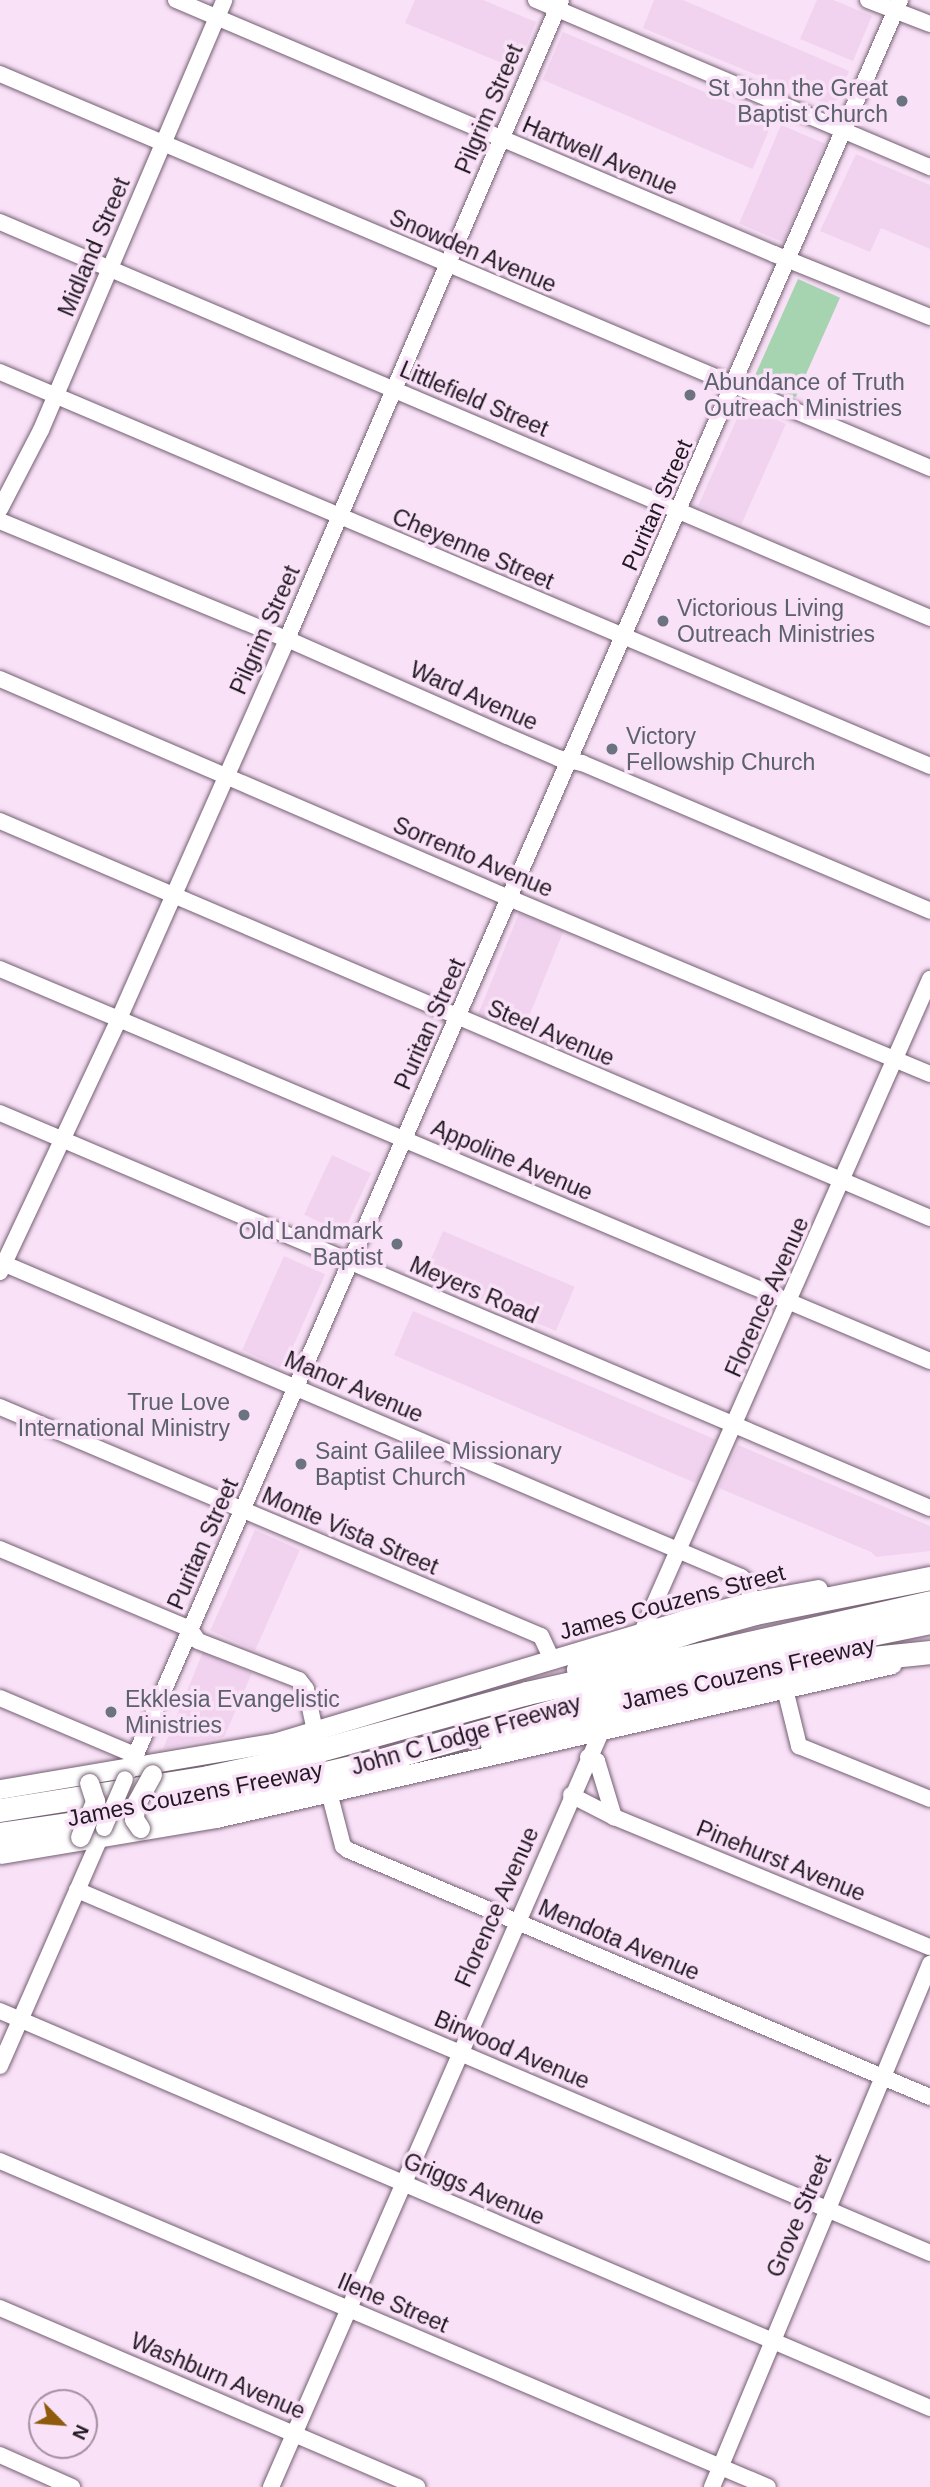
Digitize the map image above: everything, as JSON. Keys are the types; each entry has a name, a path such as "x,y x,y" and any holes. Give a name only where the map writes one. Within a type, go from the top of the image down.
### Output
{"highway":[{"path":"527,1693 594,1662 691,1631 755,1614 930,1578"},
{"name":"John C Lodge Freeway","path":"0,1810 208,1777 269,1764 527,1693 930,1602"},
{"name":"John C Lodge Freeway","path":"0,1834 171,1809 382,1760 588,1701 762,1657 930,1622"},
{"path":"382,1760 414,1761 834,1662 930,1653"}],"main road":[{"name":"James Couzens Street","path":"552,1660 752,1601 930,1571"},
{"name":"James Couzens Freeway","path":"0,1854 87,1837 143,1830 329,1792 601,1732 930,1653"},
{"name":"James Couzens Freeway","path":"0,1789 81,1780 130,1767 272,1743 552,1660"},
{"path":"143,1830 134,1819 135,1805 152,1774 161,1767 194,1757"},
{"path":"81,1780 95,1801 87,1837"}],"street":[{"name":"Hartwell Avenue","path":"176,0 501,139 930,317"},
{"name":"Midland Street","path":"0,509 41,430 224,0"},
{"path":"536,0 559,4 930,167"},
{"path":"868,0 898,6 930,24"},
{"name":"Pilgrim Street","path":"1,1266 64,1141 287,639 559,4"},
{"name":"Puritan Street","path":"0,2066 77,1890 87,1837 130,1767 846,131 898,6"},
{"name":"Snowden Avenue","path":"0,74 930,468"},
{"name":"Littlefield Street","path":"0,222 930,618"},
{"name":"Cheyenne Street","path":"0,372 930,766"},
{"name":"Ward Avenue","path":"0,521 287,639 558,758 570,760 930,911"},
{"name":"Sorrento Avenue","path":"0,679 509,898 930,1074"},
{"name":"Steel Avenue","path":"0,821 930,1219"},
{"name":"Appoline Avenue","path":"0,970 930,1361"},
{"name":"Florence Avenue","path":"642,1632 930,979"},
{"name":"Meyers Road","path":"0,1114 930,1508"},
{"name":"Manor Avenue","path":"1,1266 297,1388 741,1577 746,1581 752,1601"},
{"name":"Monte Vista Street","path":"0,1407 541,1636 552,1660"},
{"path":"0,1549 190,1629 198,1640 303,1683 315,1731"},
{"path":"785,1689 799,1746 930,1799"},
{"path":"0,1698 130,1767"},
{"name":"Florence Avenue","path":"271,2487 458,2052 601,1732"},
{"path":"588,1757 597,1761 614,1817"},
{"name":"Mendota Avenue","path":"329,1792 345,1849 930,2097"},
{"name":"Pinehurst Avenue","path":"571,1795 614,1817 930,1947"},
{"name":"Birwood Avenue","path":"77,1890 930,2253"},
{"name":"Grove Street","path":"712,2487 930,1964"},
{"name":"Griggs Avenue","path":"0,2011 930,2408"},
{"name":"Ilene Street","path":"0,2161 768,2487"},
{"name":"Washburn Avenue","path":"0,2308 418,2487"},
{"path":"0,2455 72,2487"}],"shaded area":[{"path":"415,0 483,0 536,22 517,69 405,23"},
{"path":"654,0 683,0 849,71 834,107 643,28"},
{"path":"817,0 833,0 872,16 853,61 800,39"},
{"path":"563,32 773,121 753,169 543,80"},
{"path":"781,125 825,144 783,242 739,223"},
{"path":"856,154 930,185 930,249 881,228 870,252 820,231"},
{"path":"743,405 786,424 741,525 698,505"},
{"path":"519,913 564,931 522,1033 478,1015"},
{"path":"332,1155 371,1173 343,1233 304,1215"},
{"path":"443,1231 575,1287 556,1331 424,1275"},
{"path":"284,1256 325,1274 283,1368 242,1350"},
{"path":"413,1311 715,1439 696,1483 394,1355"},
{"path":"738,1445 930,1526 930,1551 876,1557 871,1552 719,1488"},
{"path":"255,1530 300,1550 255,1650 210,1630"},
{"path":"203,1652 252,1673 224,1737 163,1749"}],"green space":[{"path":"798,279 840,298 796,397 754,379"}],"place":[{"name":"St John the Great Baptist Church","path":"902,101"},
{"name":"Abundance of Truth Outreach Ministries","path":"690,395"},
{"name":"Victorious Living Outreach Ministries","path":"663,621"},
{"name":"Victory Fellowship Church","path":"612,749"},
{"name":"Old Landmark Baptist","path":"397,1244"},
{"name":"True Love International Ministry","path":"244,1415"},
{"name":"Saint Galilee Missionary Baptist Church","path":"301,1464"},
{"name":"Ekklesia Evangelistic Ministries","path":"111,1712"}]}
